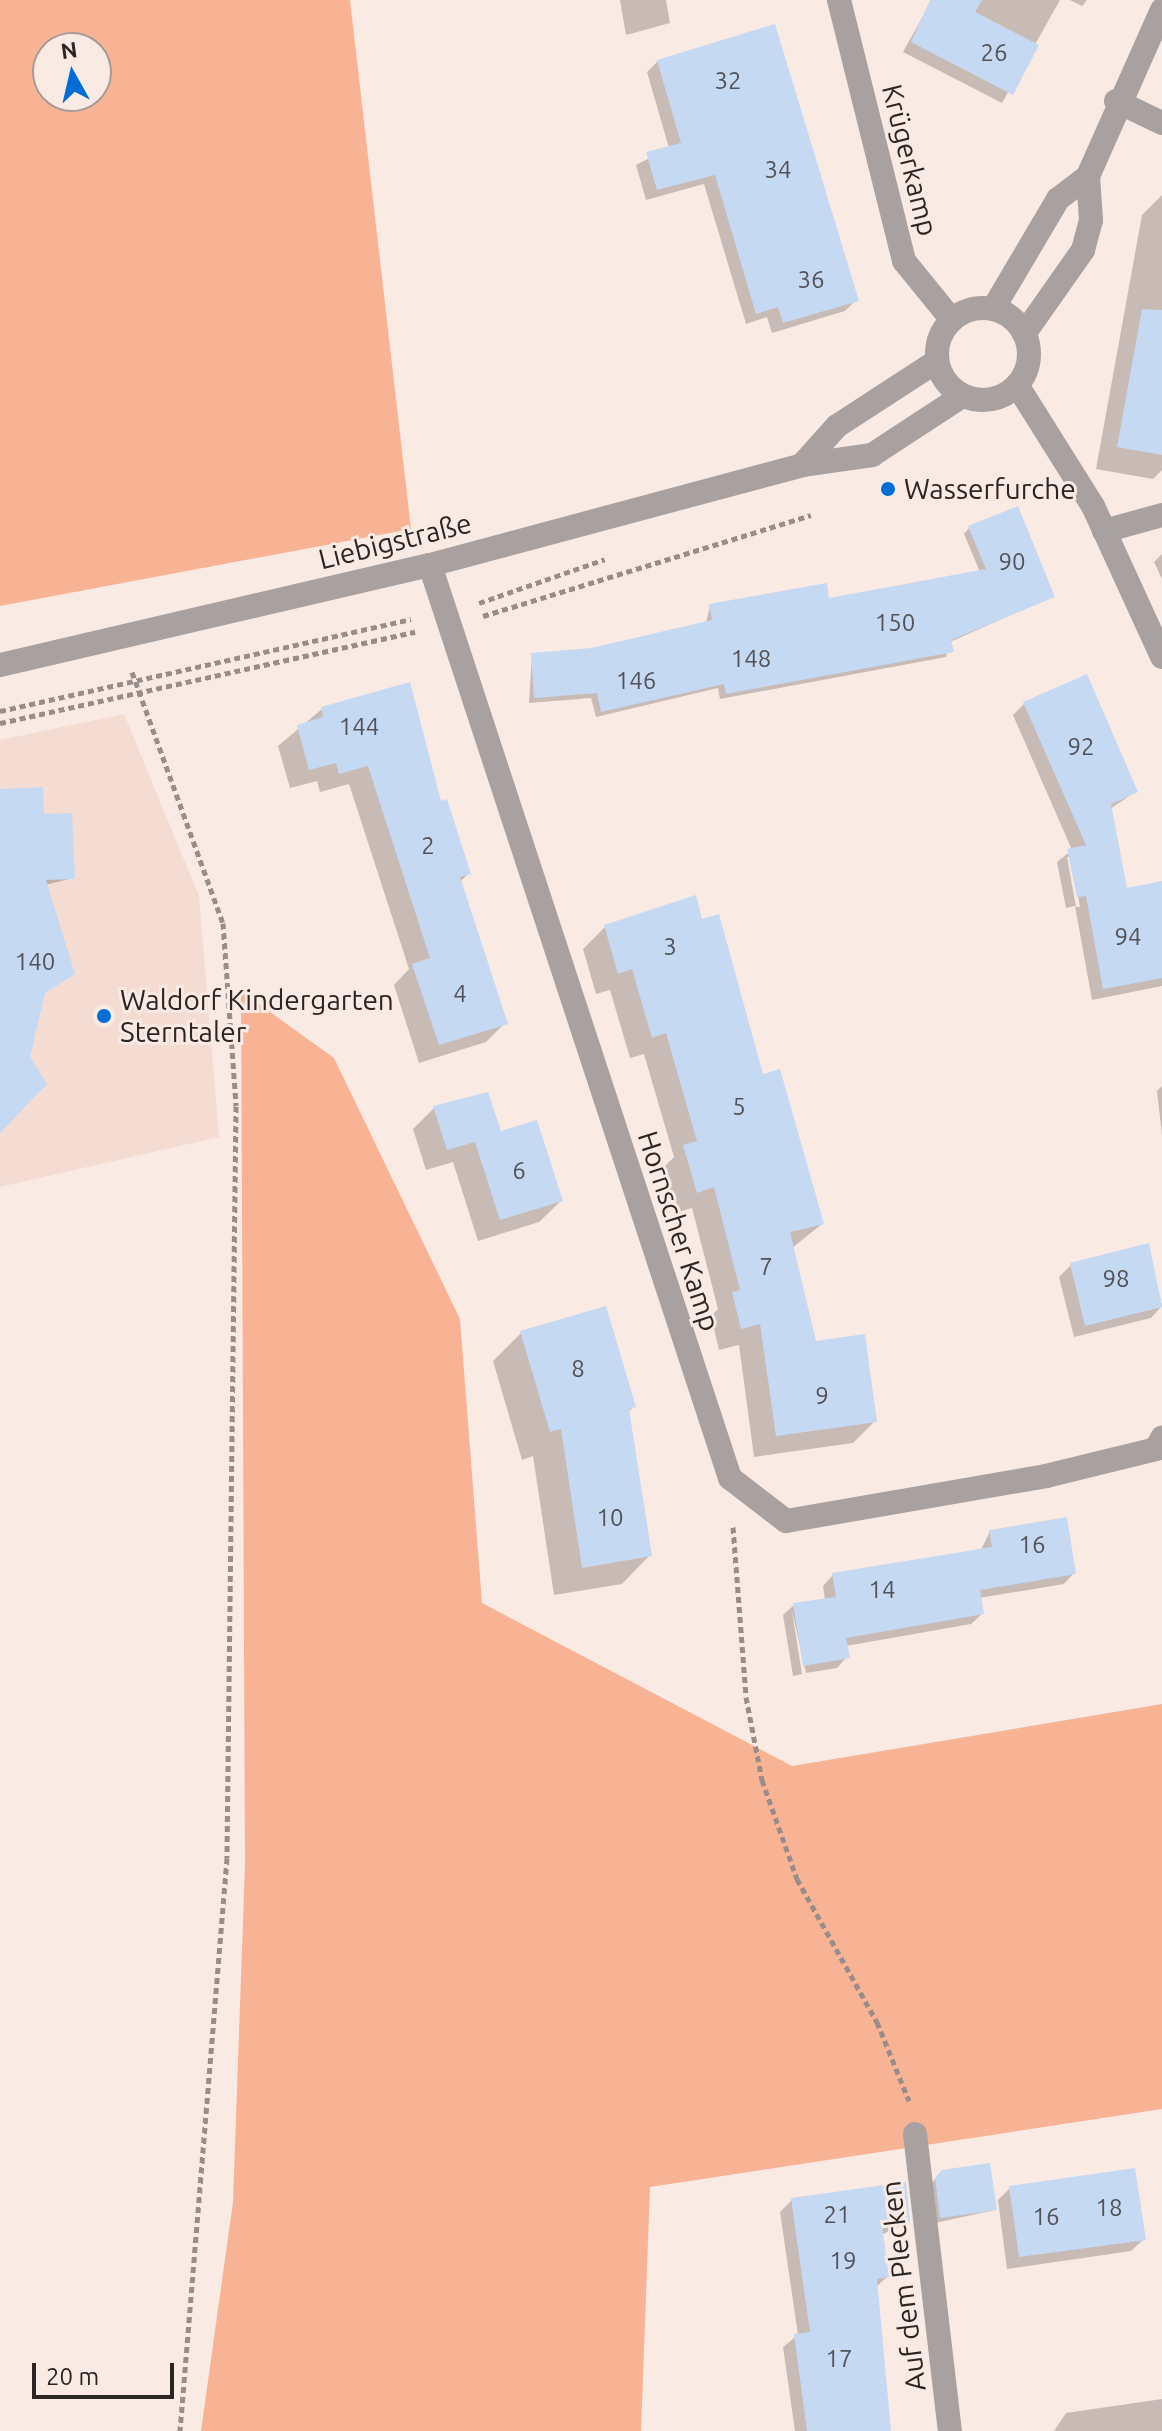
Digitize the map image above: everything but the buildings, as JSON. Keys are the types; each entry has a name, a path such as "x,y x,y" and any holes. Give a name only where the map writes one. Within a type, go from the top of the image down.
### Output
{"street":[{"name":"Krügerkamp","path":"839,0 904,261 952,320"},
{"path":"1024,334 1083,250 1091,220 1088,176 1116,101 1162,10"},
{"path":"1116,101 1162,123"},
{"path":"802,465 837,426 937,361 952,320 993,309 1058,199 1088,176"},
{"path":"937,361 962,396 991,400 1017,385 1029,361 1024,334 993,309"},
{"path":"1017,385 1104,531 1162,657"},
{"name":"Liebigstraße","path":"0,665 430,565 802,465 872,455 962,396"},
{"path":"1104,531 1162,515"},
{"name":"Hornscher Kamp","path":"430,565 445,625 730,1478"},
{"path":"730,1478 786,1521 1046,1476 1156,1449 1162,1438"},
{"name":"Auf dem Plecken","path":"915,2134 950,2431"}],"path":[{"path":"0,723 541,602 811,515"},
{"path":"123,636 136,692 223,923 236,1106 227,1858 180,2431"},
{"path":"730,1478 746,1697 762,1780 797,1879 903,2074 915,2134"}],"shaded area":[{"path":"0,0 350,0 411,529 0,606"},
{"name":"Waldorf Kindergarten Sterntaler","path":"124,714 199,896 219,1137 0,1187 0,740"},
{"path":"241,991 334,1058 460,1319 482,1603 792,1766 1162,1704 1162,2109 650,2187 641,2431 201,2431 233,2202 245,1864"}],"place":[{"name":"Wasserfurche","path":"888,489"},
{"name":"Waldorf Kindergarten Sterntaler","path":"104,1016"}]}
